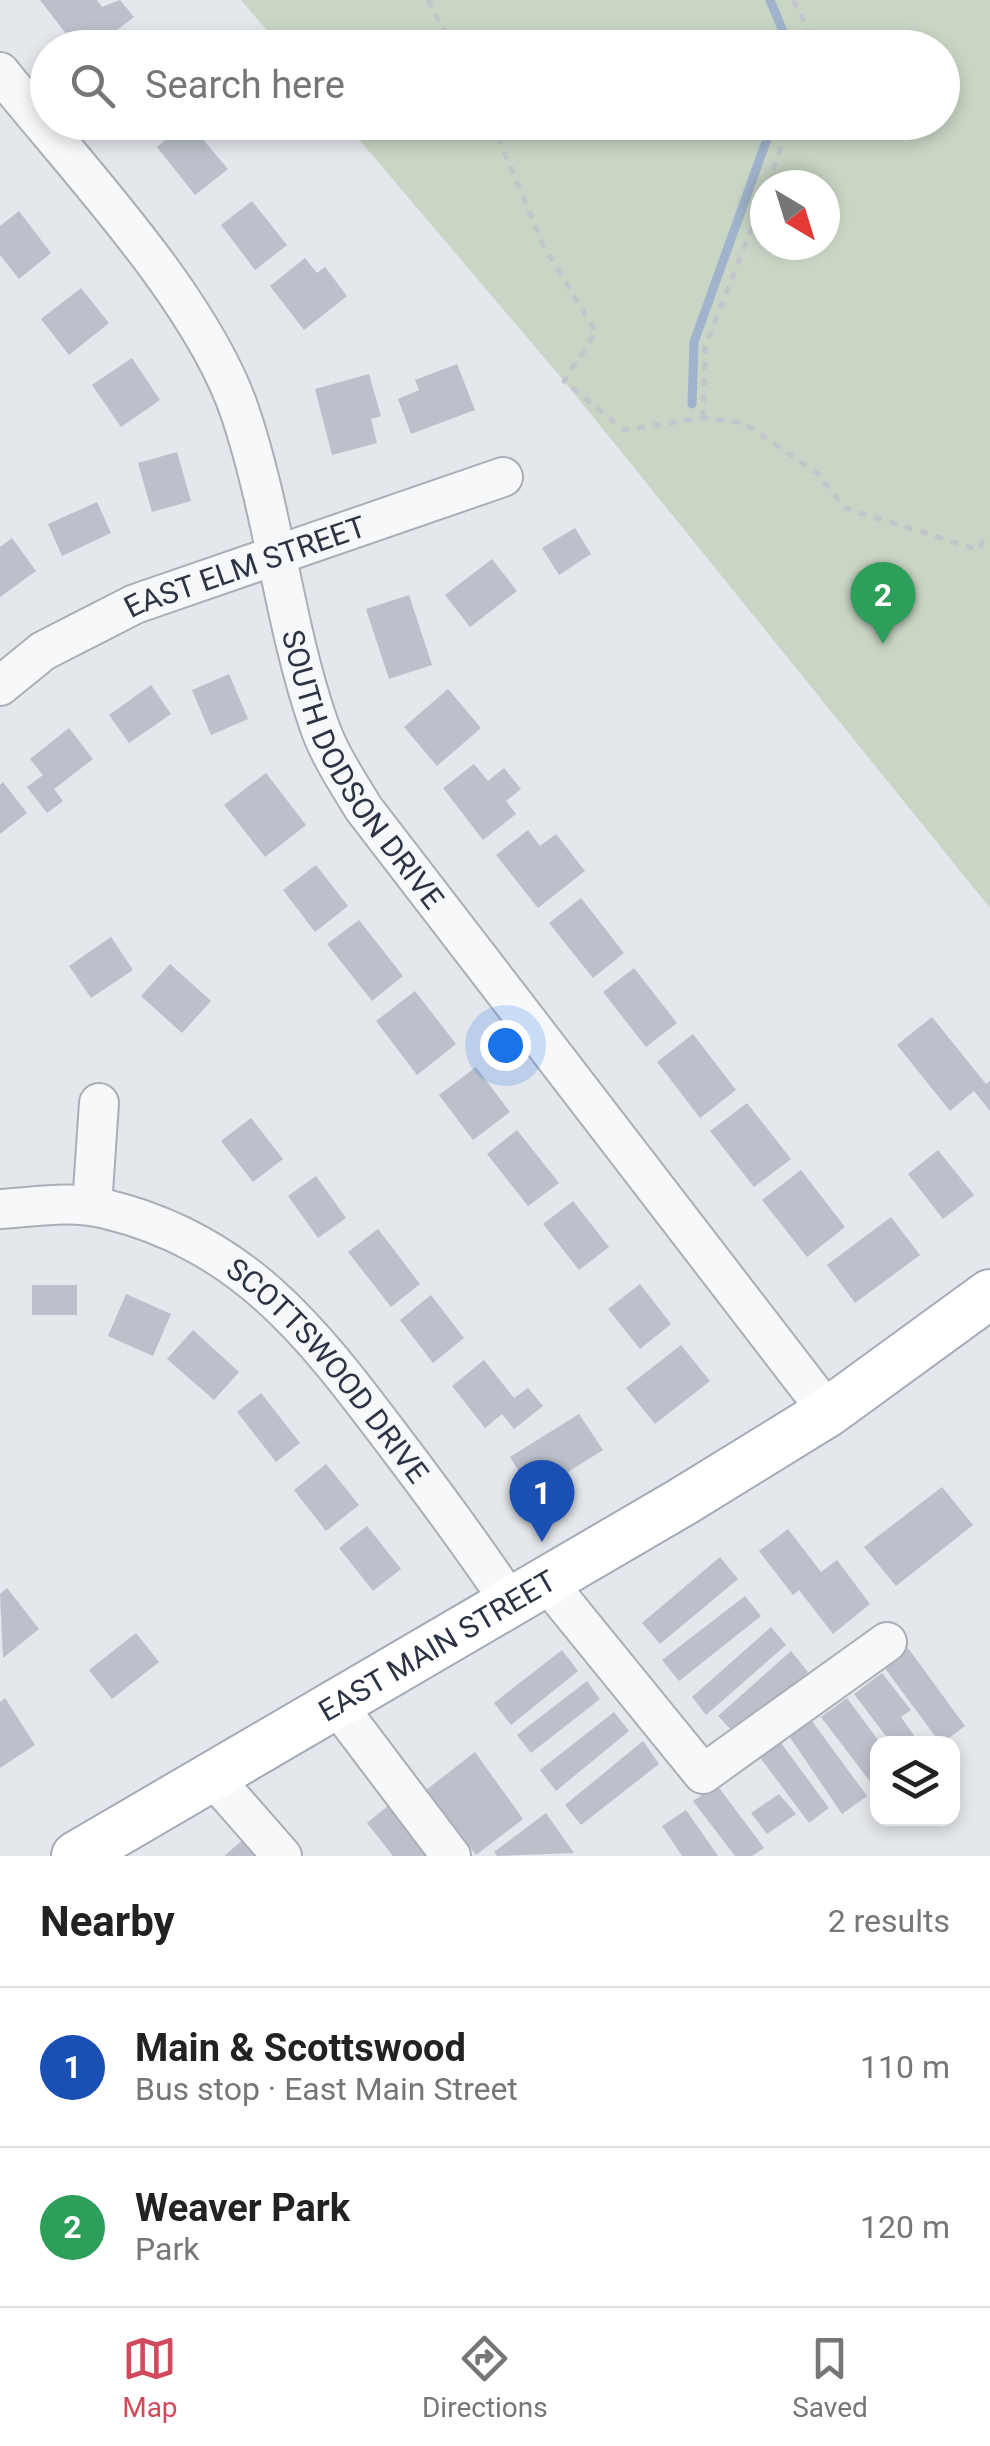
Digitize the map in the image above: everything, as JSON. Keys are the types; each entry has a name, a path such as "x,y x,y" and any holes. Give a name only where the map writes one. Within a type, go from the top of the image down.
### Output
{"main road":[{"name":"EAST MAIN STREET","path":"76,1856 828,1412 990,1294"}],"street":[{"name":"SOUTH DODSON DRIVE","path":"0,72 30,110"},
{"name":"SOUTH DODSON DRIVE","path":"53,140 202,329 240,413 280,556 318,722 364,809 828,1412"},
{"name":"EAST ELM STREET","path":"0,686 43,651 134,604 503,476"},
{"path":"92,1206 98,1103"},
{"name":"SCOTTSWOOD DRIVE","path":"0,1209 92,1206 148,1222 204,1245 282,1302 346,1377 472,1544 528,1592 703,1774 886,1642"},
{"path":"336,1704 451,1856"},
{"path":"210,1774 282,1856"}],"path":[{"path":"428,0 444,30"},
{"path":"792,0 806,30"},
{"path":"499,140 543,245 596,332 564,381 624,430 704,418 744,424 817,473 845,508 979,550 983,542 990,544"},
{"path":"773,170 783,140"},
{"path":"704,418 705,347 750,233"}],"green space":[{"path":"241,0 990,0 990,908 564,381 359,140 960,140 960,30 267,30"}],"building":[{"path":"40,0 97,0 102,7 120,0 134,17 117,30 63,30"},
{"path":"166,140 203,140 228,169 195,195 157,147"},
{"path":"252,201 287,245 255,270 221,225"},
{"path":"19,211 51,253 19,279 0,255 0,226"},
{"path":"305,258 317,273 325,267 347,296 304,330 270,286"},
{"path":"81,288 109,323 69,355 41,319"},
{"path":"132,358 160,400 121,427 92,385"},
{"path":"457,364 475,410 411,434 398,399 419,390 415,380"},
{"path":"369,374 381,416 371,419 377,443 332,455 315,389"},
{"path":"177,452 191,501 152,512 138,463"},
{"path":"97,502 111,533 62,556 48,524"},
{"path":"575,528 591,554 559,575 542,548"},
{"path":"12,538 36,571 0,597 0,547"},
{"path":"492,559 517,591 470,627 445,595"},
{"path":"409,595 432,665 389,679 366,609"},
{"path":"229,674 248,719 211,735 192,690"},
{"path":"151,685 171,714 129,743 109,715"},
{"path":"448,689 481,728 437,766 404,727"},
{"path":"69,728 93,759 54,789 63,801 47,813 27,787 43,775 30,759"},
{"path":"474,764 488,781 504,768 521,789 506,801 516,814 483,840 443,788"},
{"path":"266,773 306,825 265,857 224,805"},
{"path":"3,782 27,813 0,834 0,785"},
{"path":"528,830 540,846 556,834 585,871 538,908 496,855"},
{"path":"316,865 348,906 315,932 283,890"},
{"path":"581,898 624,953 593,978 549,923"},
{"path":"359,920 403,976 372,1001 327,944"},
{"path":"111,937 133,970 91,998 69,966"},
{"path":"170,964 211,1001 182,1033 141,996"},
{"path":"634,968 677,1023 646,1047 603,992"},
{"path":"415,991 456,1044 417,1075 376,1021"},
{"path":"932,1017 986,1084 990,1081 990,1111 974,1091 950,1111 897,1045"},
{"path":"693,1034 736,1090 700,1118 657,1062"},
{"path":"476,1067 510,1112 473,1140 439,1095"},
{"path":"747,1103 791,1159 754,1187 710,1131"},
{"path":"251,1118 283,1159 253,1182 221,1141"},
{"path":"517,1130 559,1183 528,1206 487,1154"},
{"path":"938,1150 974,1195 943,1219 908,1174"},
{"path":"801,1170 845,1227 807,1257 762,1200"},
{"path":"316,1176 346,1218 318,1238 288,1196"},
{"path":"573,1201 609,1247 579,1270 543,1224"},
{"path":"891,1217 920,1255 855,1303 827,1265"},
{"path":"378,1229 420,1284 391,1307 348,1252"},
{"path":"640,1284 671,1324 640,1349 608,1309"},
{"path":"32,1285 77,1285 77,1315 32,1315"},
{"path":"126,1294 171,1314 153,1356 108,1336"},
{"path":"431,1295 464,1338 433,1363 400,1320"},
{"path":"193,1330 239,1372 214,1400 167,1359"},
{"path":"681,1345 710,1381 655,1424 626,1388"},
{"path":"484,1360 514,1398 528,1388 543,1406 514,1429 502,1414 485,1428 452,1386"},
{"path":"261,1393 300,1443 276,1462 237,1412"},
{"path":"579,1414 603,1450 533,1494 510,1457"},
{"path":"326,1464 359,1505 326,1531 294,1490"},
{"path":"942,1487 973,1525 896,1586 864,1547"},
{"path":"367,1526 401,1569 373,1591 339,1548"},
{"path":"788,1529 821,1572 837,1560 870,1604 833,1634 799,1590 793,1595 759,1551"},
{"path":"720,1557 738,1579 660,1644 642,1623"},
{"path":"7,1588 39,1629 3,1658 0,1594"},
{"path":"745,1596 761,1616 679,1681 662,1660"},
{"path":"771,1627 786,1645 706,1715 692,1697"},
{"path":"136,1633 159,1662 112,1699 89,1670"},
{"path":"908,1648 965,1726 952,1736 935,1736 884,1667"},
{"path":"562,1650 578,1671 511,1725 494,1703"},
{"path":"791,1651 808,1672 736,1735 718,1716"},
{"path":"882,1673 911,1710 901,1717 914,1736 886,1736 854,1694"},
{"path":"587,1681 600,1699 531,1753 517,1735"},
{"path":"5,1698 35,1745 0,1768 0,1702"},
{"path":"847,1698 875,1736 870,1736 870,1781 821,1717"},
{"path":"614,1712 629,1731 556,1791 540,1770"},
{"path":"812,1721 867,1796 842,1814 789,1736"},
{"path":"643,1741 659,1764 581,1825 565,1805"},
{"path":"781,1743 829,1808 809,1823 759,1756"},
{"path":"475,1752 523,1819 476,1855 426,1790"},
{"path":"717,1785 764,1848 752,1856 735,1856 693,1801"},
{"path":"779,1794 796,1814 767,1834 751,1813"},
{"path":"394,1801 436,1856 393,1856 367,1823"},
{"path":"686,1810 718,1856 682,1856 662,1826"},
{"path":"546,1813 574,1853 497,1856 494,1852"},
{"path":"251,1833 270,1856 224,1856"}],"waterway":[{"path":"770,0 782,30"},
{"path":"692,404 694,342 767,140"}],"place":[{"name":"Weaver Park","path":"883,644"},
{"name":"Main & Scottswood","path":"542,1542"}]}
